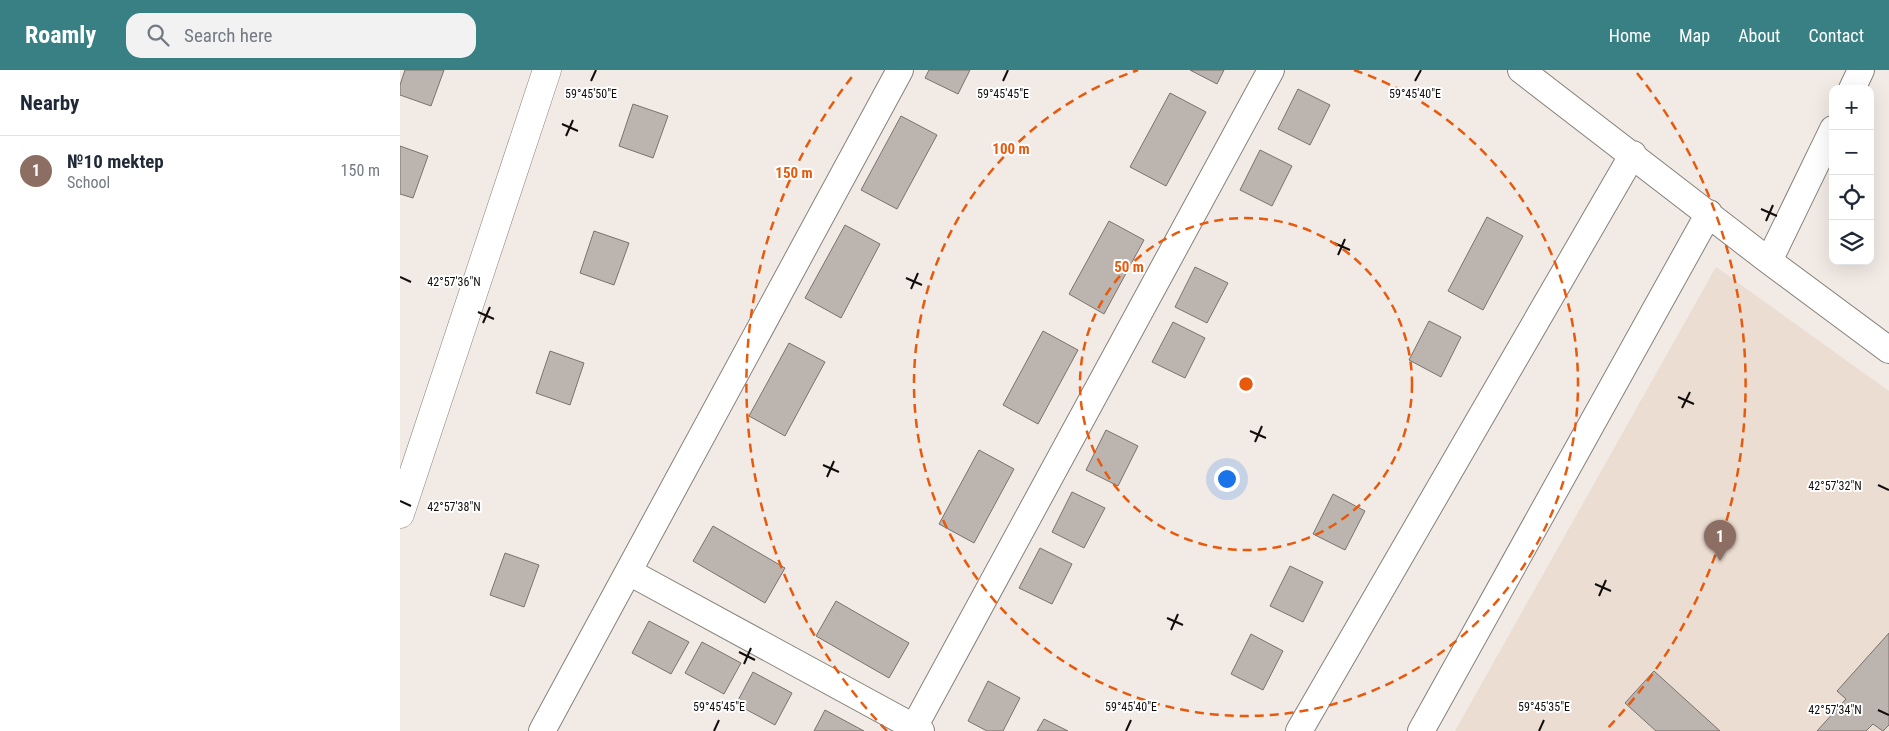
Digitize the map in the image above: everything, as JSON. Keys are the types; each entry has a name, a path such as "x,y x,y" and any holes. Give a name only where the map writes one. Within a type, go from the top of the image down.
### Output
{"main road":[{"path":"400,514 547,70"}],"street":[{"path":"542,731 900,70"},
{"path":"629,572 916,730 1271,70"},
{"path":"1521,70 1633,154 1769,261 1889,350"},
{"path":"1854,85 1862,70"},
{"path":"1769,261 1833,130"},
{"path":"1298,731 1633,154"},
{"path":"1421,731 1709,213"}],"shaded area":[{"path":"1716,267 1889,391 1889,731 1455,731"}],"building":[{"path":"405,70 444,70 431,106 400,95 400,85"},
{"path":"929,70 970,70 958,94 925,78"},
{"path":"1190,70 1224,70 1217,84"},
{"path":"1298,89 1330,105 1310,145 1278,129"},
{"path":"1170,93 1206,112 1166,186 1130,167"},
{"path":"633,104 668,116 653,158 619,146"},
{"path":"901,116 937,135 897,209 861,190"},
{"path":"400,146 428,156 413,198 400,194"},
{"path":"1260,150 1292,166 1272,206 1240,190"},
{"path":"1487,217 1523,236 1483,310 1448,291"},
{"path":"1109,221 1144,240 1104,314 1069,294"},
{"path":"845,225 880,244 841,318 805,298"},
{"path":"594,231 629,243 614,285 580,273"},
{"path":"1195,267 1228,283 1207,323 1175,307"},
{"path":"1429,321 1461,337 1441,377 1409,360"},
{"path":"1173,322 1205,338 1185,378 1152,362"},
{"path":"1043,331 1078,350 1038,424 1003,405"},
{"path":"789,343 825,362 785,436 749,416"},
{"path":"550,351 584,363 570,405 536,393"},
{"path":"1106,430 1138,446 1118,486 1086,470"},
{"path":"979,450 1014,469 974,543 939,524"},
{"path":"1072,492 1105,508 1084,548 1052,532"},
{"path":"1333,494 1365,511 1345,550 1313,534"},
{"path":"713,526 785,568 765,603 693,561"},
{"path":"1040,548 1072,564 1052,604 1019,588"},
{"path":"505,553 539,565 524,607 490,595"},
{"path":"1290,566 1323,582 1303,622 1270,606"},
{"path":"836,601 909,643 889,678 816,636"},
{"path":"649,621 689,642 671,674 632,653"},
{"path":"1889,633 1889,725 1883,731 1873,724 1866,731 1817,731 1846,699 1837,691"},
{"path":"1251,634 1283,651 1263,690 1231,674"},
{"path":"702,642 741,663 724,694 685,673"},
{"path":"1654,671 1720,731 1656,731 1625,703"},
{"path":"753,672 792,693 775,725 736,704"},
{"path":"988,681 1020,698 1003,731 987,731 968,721"},
{"path":"825,710 864,731 814,731"},
{"path":"1044,719 1068,731 1037,731"}],"place":[{"name":"№10 mektep","path":"1720,561"}]}
